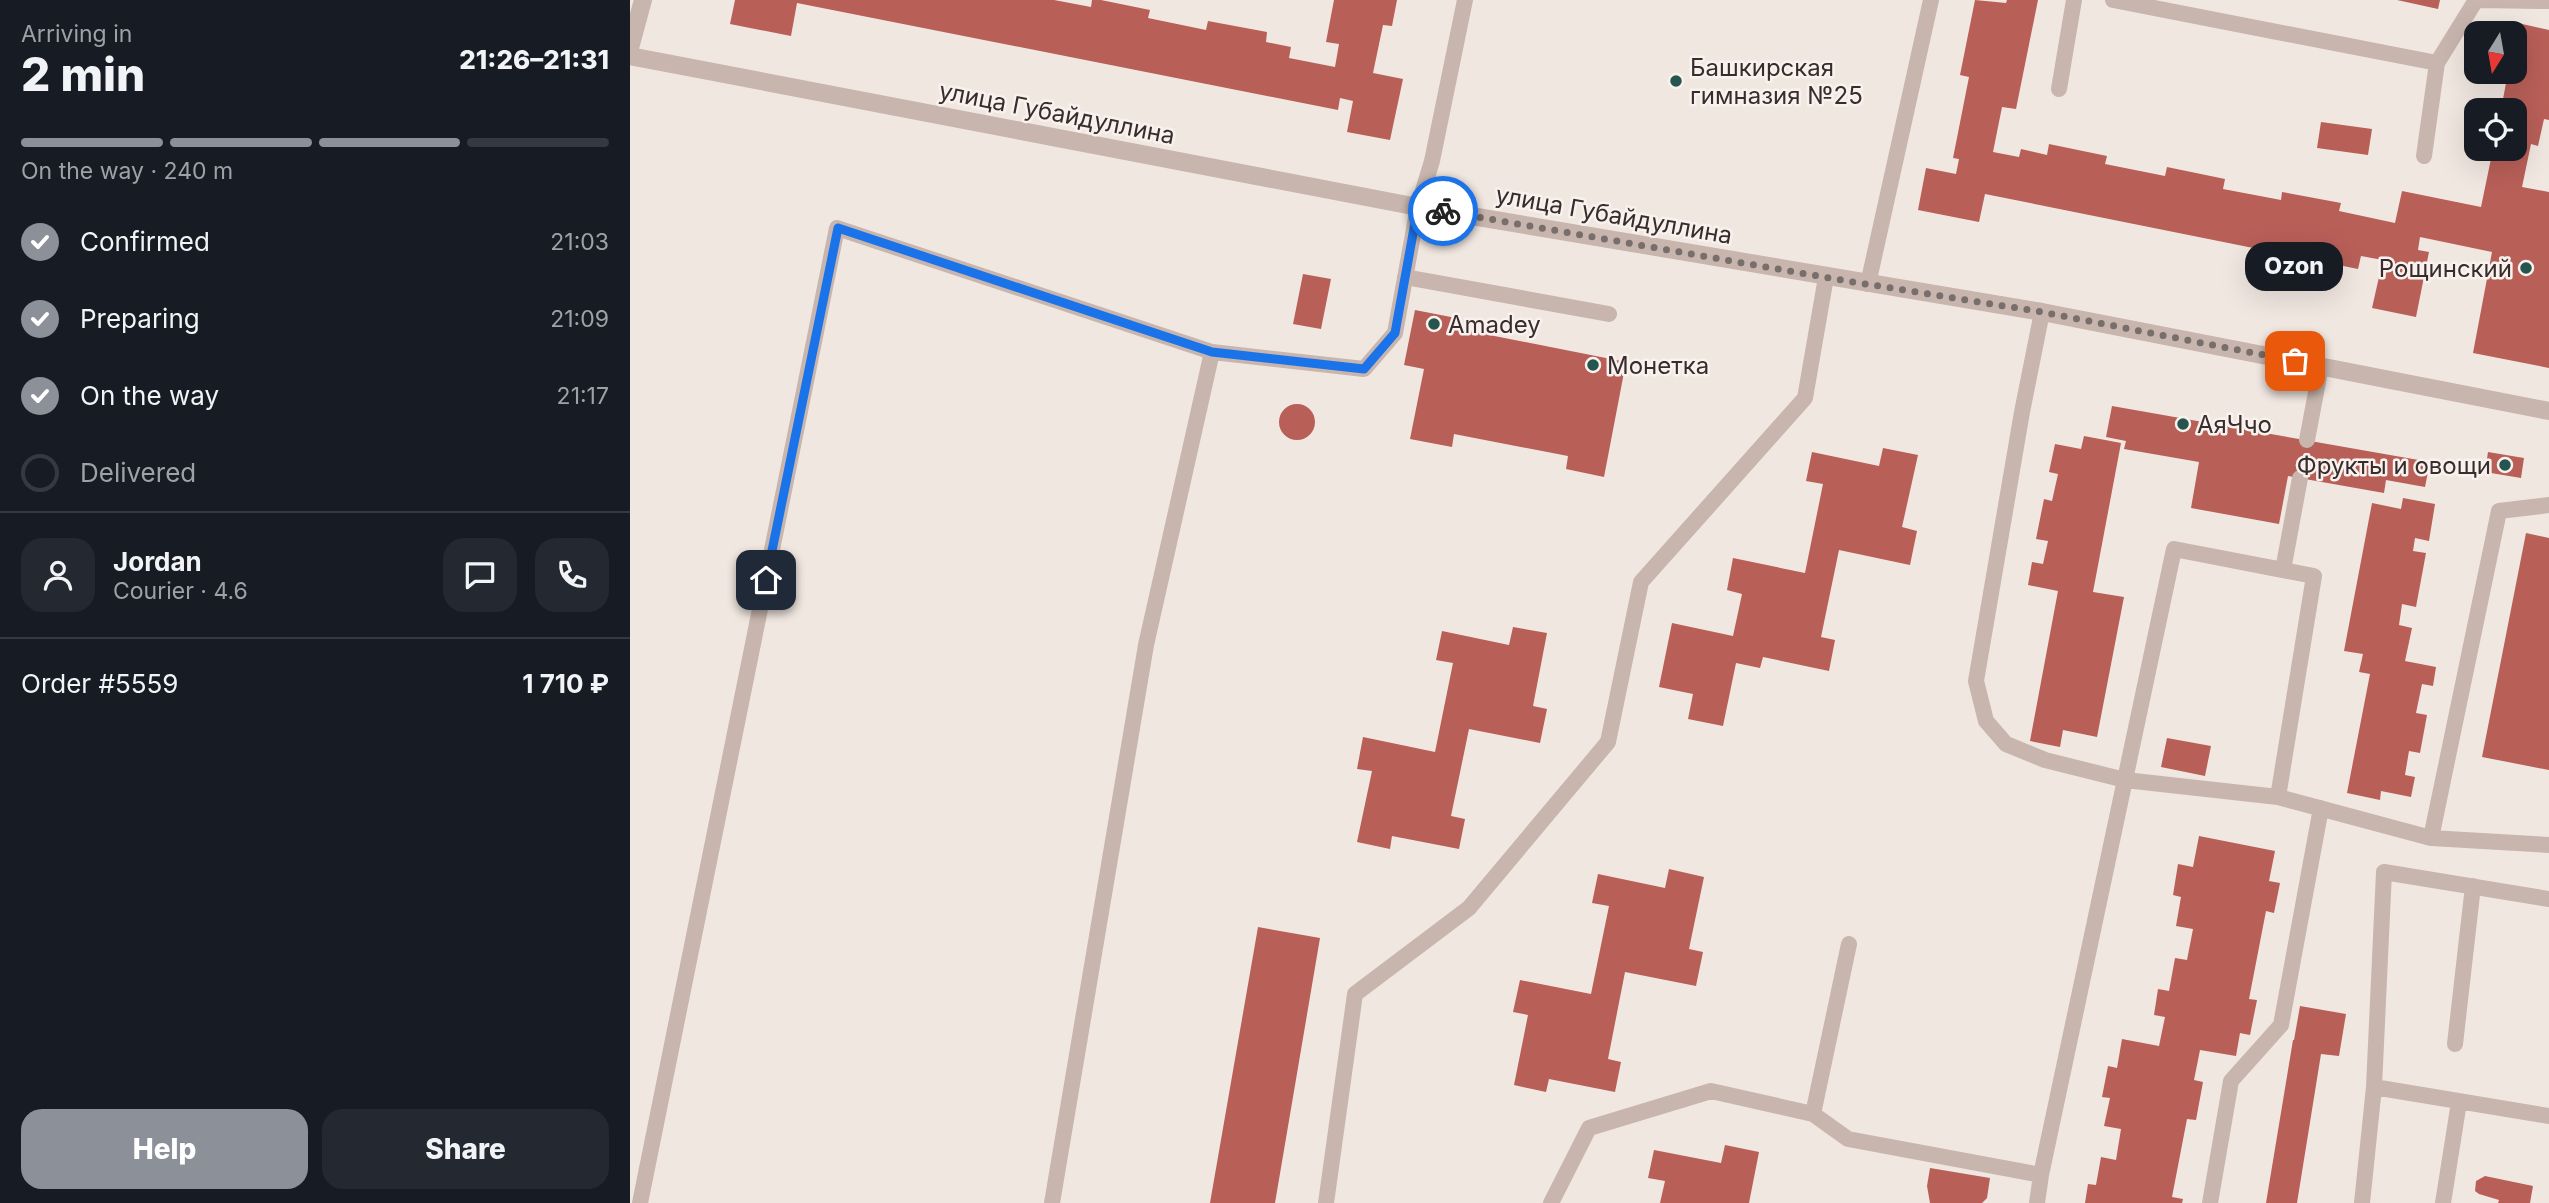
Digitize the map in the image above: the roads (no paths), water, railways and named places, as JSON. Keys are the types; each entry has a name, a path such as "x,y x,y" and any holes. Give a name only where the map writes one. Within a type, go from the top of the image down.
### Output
{"street":[{"path":"630,48 643,0"},
{"name":"улица Губайдуллина","path":"630,57 1418,206 2042,312 2549,411"}],"lane":[{"path":"640,1203 838,228 1212,352 1364,369 1395,333 1418,206 1432,161 1465,0"},
{"path":"1868,284 1931,0"},
{"path":"2059,89 2074,0"},
{"path":"2113,0 2437,63"},
{"path":"2424,156 2437,63 2476,0 2549,1"},
{"path":"1405,277 1609,314"},
{"path":"1326,1203 1355,994 1469,908 1608,742 1641,582 1805,398 1826,277"},
{"path":"2042,312 1976,681 1986,721 2006,744 2045,760 2125,780 2278,797 2431,838 2549,845"},
{"path":"1052,1203 1146,645 1212,352"},
{"path":"2307,440 2320,366"},
{"path":"2283,570 2300,478"},
{"path":"2431,838 2499,511 2549,505"},
{"path":"2037,1203 2174,548 2314,576 2278,797"},
{"path":"2210,1203 2231,1081 2281,1025 2321,808"},
{"path":"2362,1203 2374,1087 2384,872 2549,899"},
{"path":"2455,1044 2473,887"},
{"path":"1813,1114 1849,944"},
{"path":"2374,1087 2549,1116"},
{"path":"1551,1203 1589,1128 1711,1091 1813,1114 1848,1139 2042,1175"},
{"path":"2443,1203 2459,1102"}],"place":[{"name":"Башкирская гимназия №25","path":"1676,81"},
{"name":"Рощинский","path":"2526,268"},
{"name":"Amadey","path":"1434,324"},
{"name":"Ozon","path":"2295,361"},
{"name":"Монетка","path":"1593,365"},
{"name":"АяЧчо","path":"2183,424"},
{"name":"Фрукты и овощи","path":"2505,465"}]}
